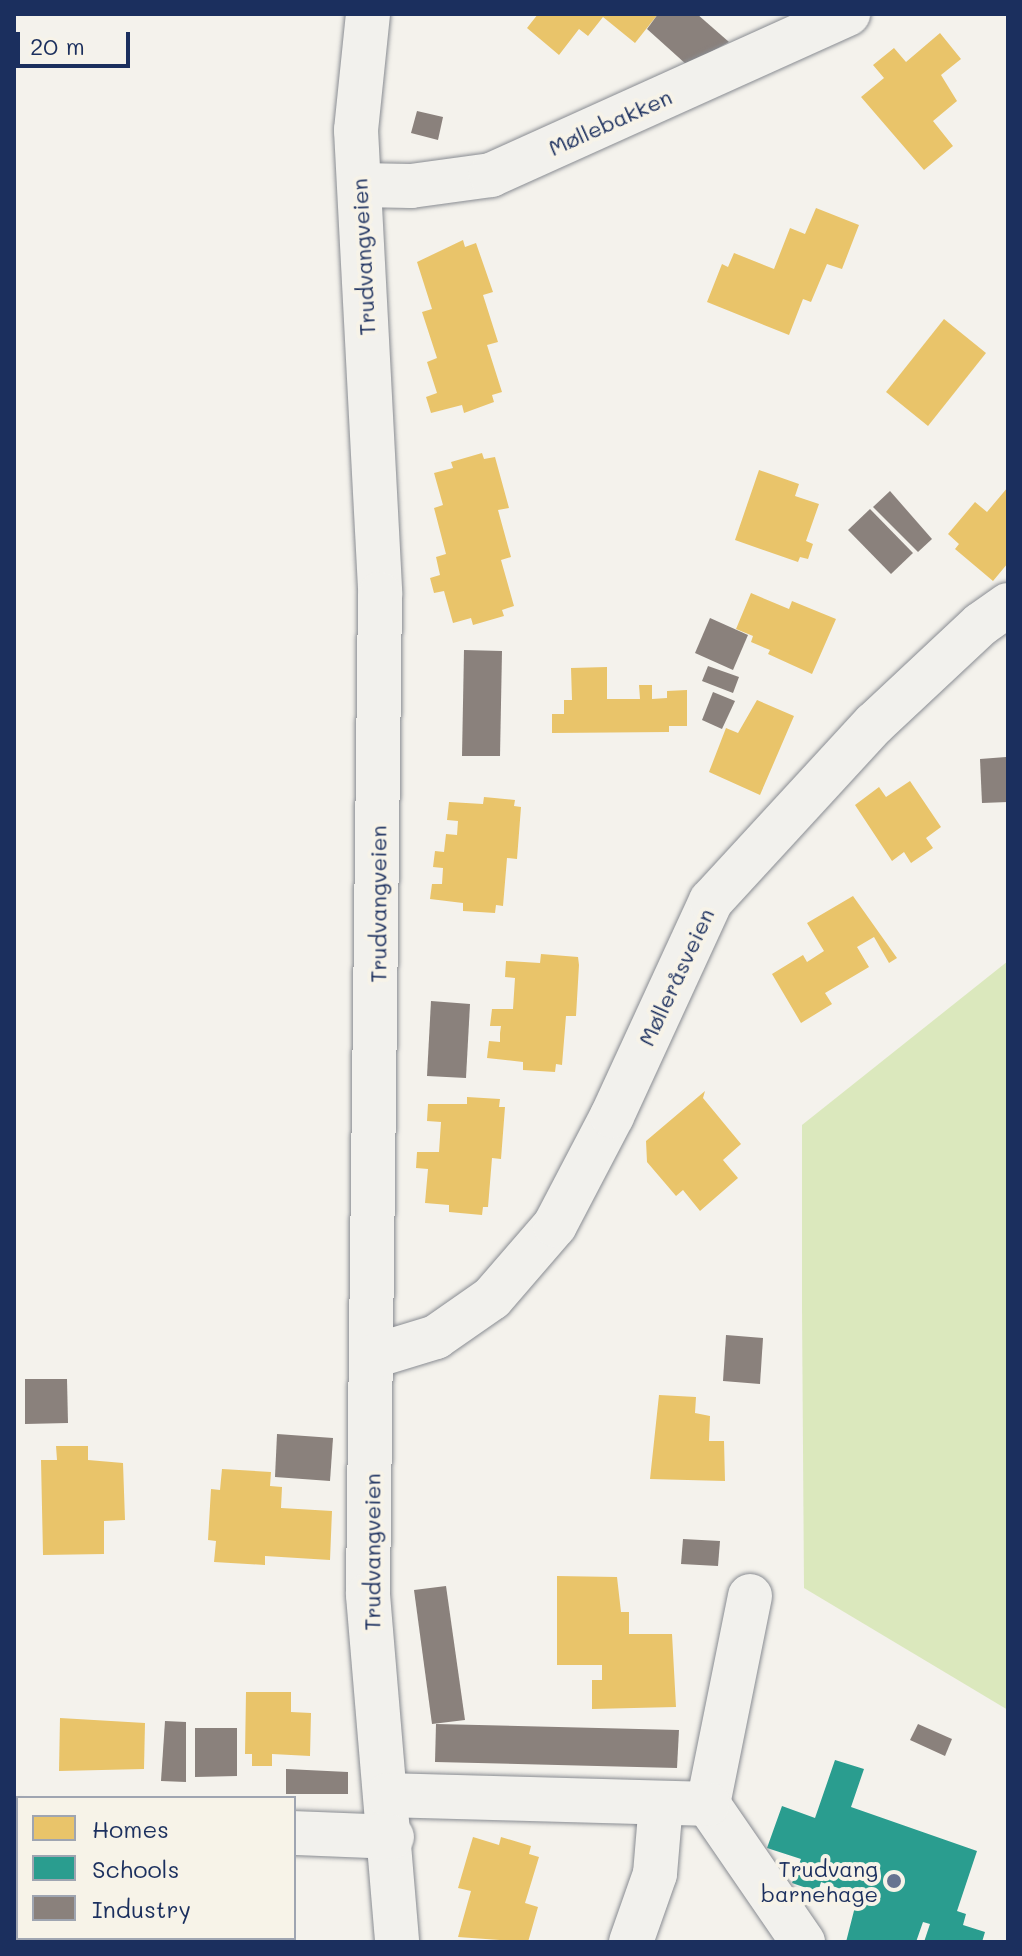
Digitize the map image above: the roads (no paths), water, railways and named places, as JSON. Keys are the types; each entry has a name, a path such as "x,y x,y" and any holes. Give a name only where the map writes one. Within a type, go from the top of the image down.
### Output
{"street":[{"name":"Trudvangveien","path":"368,14 356,130 380,594 374,1356 368,1595 390,1816 397,1942"},
{"name":"Møllebakken","path":"360,185 411,186 491,175 848,14"},
{"name":"Mølleråsveien","path":"374,1356 436,1337 492,1298 555,1225 612,1116 711,901 874,724 981,624 1008,605"},
{"path":"750,1596 708,1804 803,1942"},
{"path":"631,1942 655,1874 661,1803"},
{"path":"296,1833 390,1816 661,1803 708,1804"}],"place":[{"name":"Trudvang barnehage","path":"894,1881"}]}
